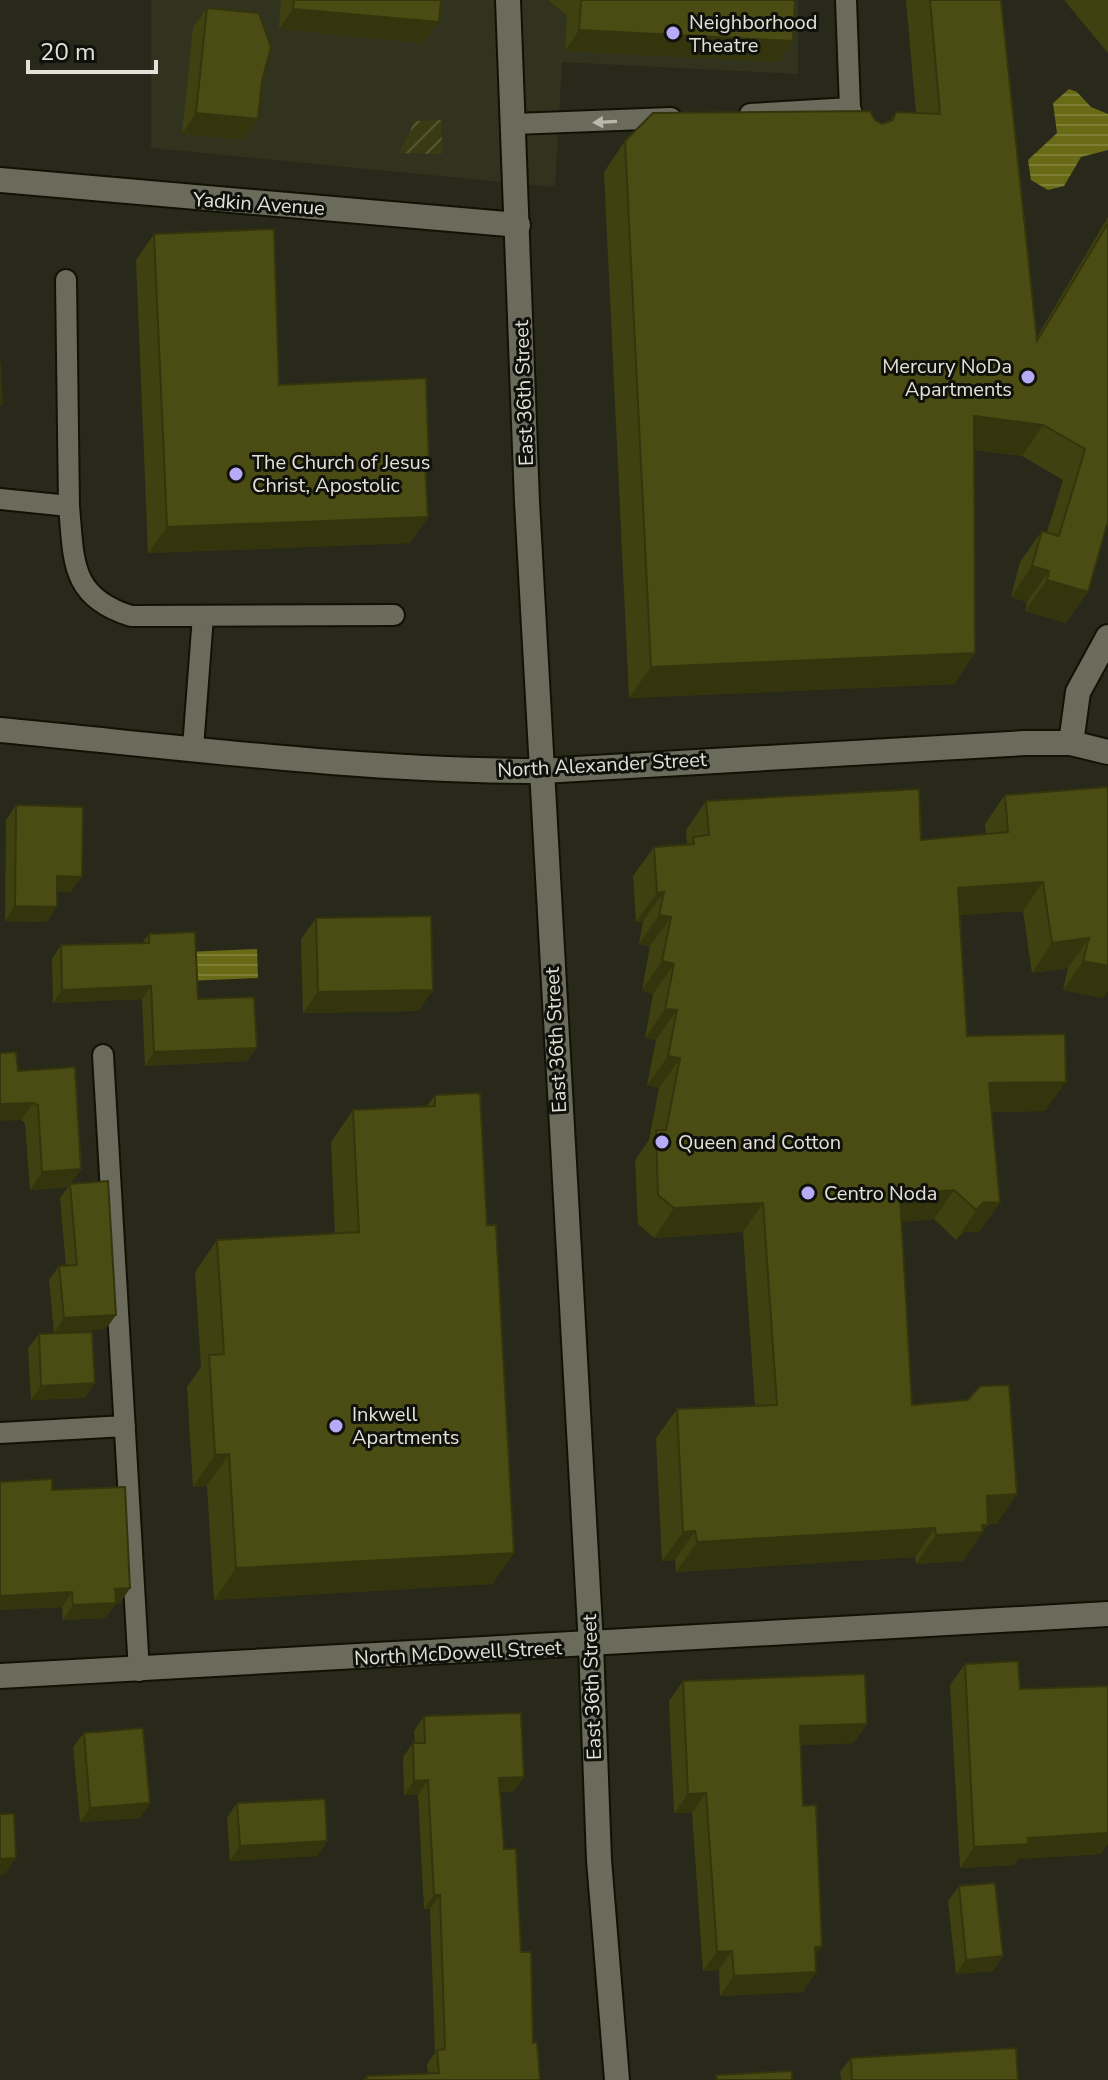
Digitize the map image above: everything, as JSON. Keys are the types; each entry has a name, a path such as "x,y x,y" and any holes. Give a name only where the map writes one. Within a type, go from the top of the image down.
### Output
{"street":[{"name":"East 36th Street","path":"508,0 527,502 591,1645 599,1860 617,2080"},
{"name":"Yadkin Avenue","path":"0,180 518,225"},
{"path":"1071,743 1078,692 1108,637"},
{"name":"North Alexander Street","path":"0,730 485,771 542,771 1071,743 1108,752"},
{"name":"North McDowell Street","path":"0,1676 139,1671 1108,1614"}],"lane":[{"path":"846,0 850,108 860,136"},
{"path":"727,115 850,108"},
{"path":"514,124 697,117"},
{"path":"66,280 69,506 75,572 105,608 131,616 394,615"},
{"path":"0,499 69,506"},
{"path":"193,748 203,616"},
{"path":"103,1055 139,1671"},
{"path":"0,1433 125,1426"}],"shaded area":[{"path":"151,0 798,0 798,74 562,62 555,187 151,148"},
{"path":"1069,89 1077,92 1091,107 1108,114 1108,150 1081,157 1064,186 1048,190 1031,180 1028,160 1057,133 1053,103"},
{"path":"441,120 442,154 399,153 415,121"},
{"path":"257,949 258,978 187,981 186,952"}],"building":[{"path":"294,0 441,0 439,22 293,9"},
{"path":"581,0 795,0 793,41 579,30"},
{"path":"930,0 1001,0 1037,341 1108,223 1108,521 1088,592 1047,580 1049,571 1032,566 1042,531 1059,536 1085,449 1043,425 974,416 975,653 651,667 625,141 653,113 870,111 875,120 882,124 893,120 896,112 940,114"},
{"path":"207,8 259,13 271,47 262,81 258,119 196,113"},
{"path":"274,229 279,385 426,378 428,517 167,527 154,234"},
{"path":"0,363 2,404 0,404"},
{"path":"1108,787 1108,966 1083,961 1089,938 1052,943 1043,882 958,888 967,1036 1065,1034 1066,1082 989,1083 1000,1203 984,1202 976,1210 954,1190 900,1195 912,1405 968,1400 980,1386 1009,1385 1017,1494 987,1496 988,1525 982,1525 983,1532 936,1535 935,1528 697,1542 695,1531 683,1532 677,1409 777,1405 763,1203 674,1208 658,1195 656,1130 666,1130 680,1058 668,1056 677,1010 665,1009 674,964 662,961 671,917 659,915 664,892 657,893 654,847 694,844 693,837 709,835 706,801 919,789 921,840 1008,832 1005,795"},
{"path":"16,805 83,807 82,877 57,876 57,907 15,906"},
{"path":"431,916 433,990 318,992 316,918"},
{"path":"195,932 198,999 254,997 257,1048 154,1052 151,986 62,990 61,945 149,943 149,934"},
{"path":"16,1052 18,1071 75,1067 81,1169 42,1172 38,1105 0,1104 0,1053"},
{"path":"480,1093 487,1225 496,1225 514,1553 236,1568 229,1454 215,1455 209,1355 224,1354 217,1240 359,1232 353,1110 435,1106 435,1095"},
{"path":"108,1181 116,1315 64,1318 59,1266 77,1265 70,1184"},
{"path":"92,1332 95,1383 41,1386 39,1334"},
{"path":"52,1479 52,1490 125,1487 130,1588 115,1589 116,1603 73,1605 72,1592 0,1596 0,1482"},
{"path":"1018,1661 1020,1689 1108,1686 1108,1833 1028,1838 1028,1844 974,1847 965,1664"},
{"path":"865,1674 867,1724 800,1726 803,1806 816,1805 822,1946 815,1947 816,1972 734,1976 732,1951 717,1952 706,1793 688,1794 683,1681"},
{"path":"521,1713 524,1777 499,1778 504,1849 516,1849 521,1952 531,1952 533,2043 537,2042 540,2080 367,2080 367,2076 439,2073 437,2050 445,2049 440,1895 434,1895 428,1780 414,1781 413,1743 425,1743 424,1716"},
{"path":"143,1728 150,1803 90,1808 84,1733"},
{"path":"325,1799 327,1841 240,1846 237,1803"},
{"path":"0,1814 14,1814 16,1858 0,1859"},
{"path":"995,1883 1003,1956 966,1960 959,1886"},
{"path":"1016,2048 1018,2080 852,2080 851,2058"},
{"path":"792,2071 792,2080 717,2080 716,2075"}],"place":[{"name":"Neighborhood Theatre","path":"673,33"},
{"name":"Mercury NoDa Apartments","path":"1028,377"},
{"name":"The Church of Jesus Christ, Apostolic","path":"236,474"},
{"name":"Queen and Cotton","path":"662,1142"},
{"name":"Centro Noda","path":"808,1193"},
{"name":"Inkwell Apartments","path":"336,1426"}]}
